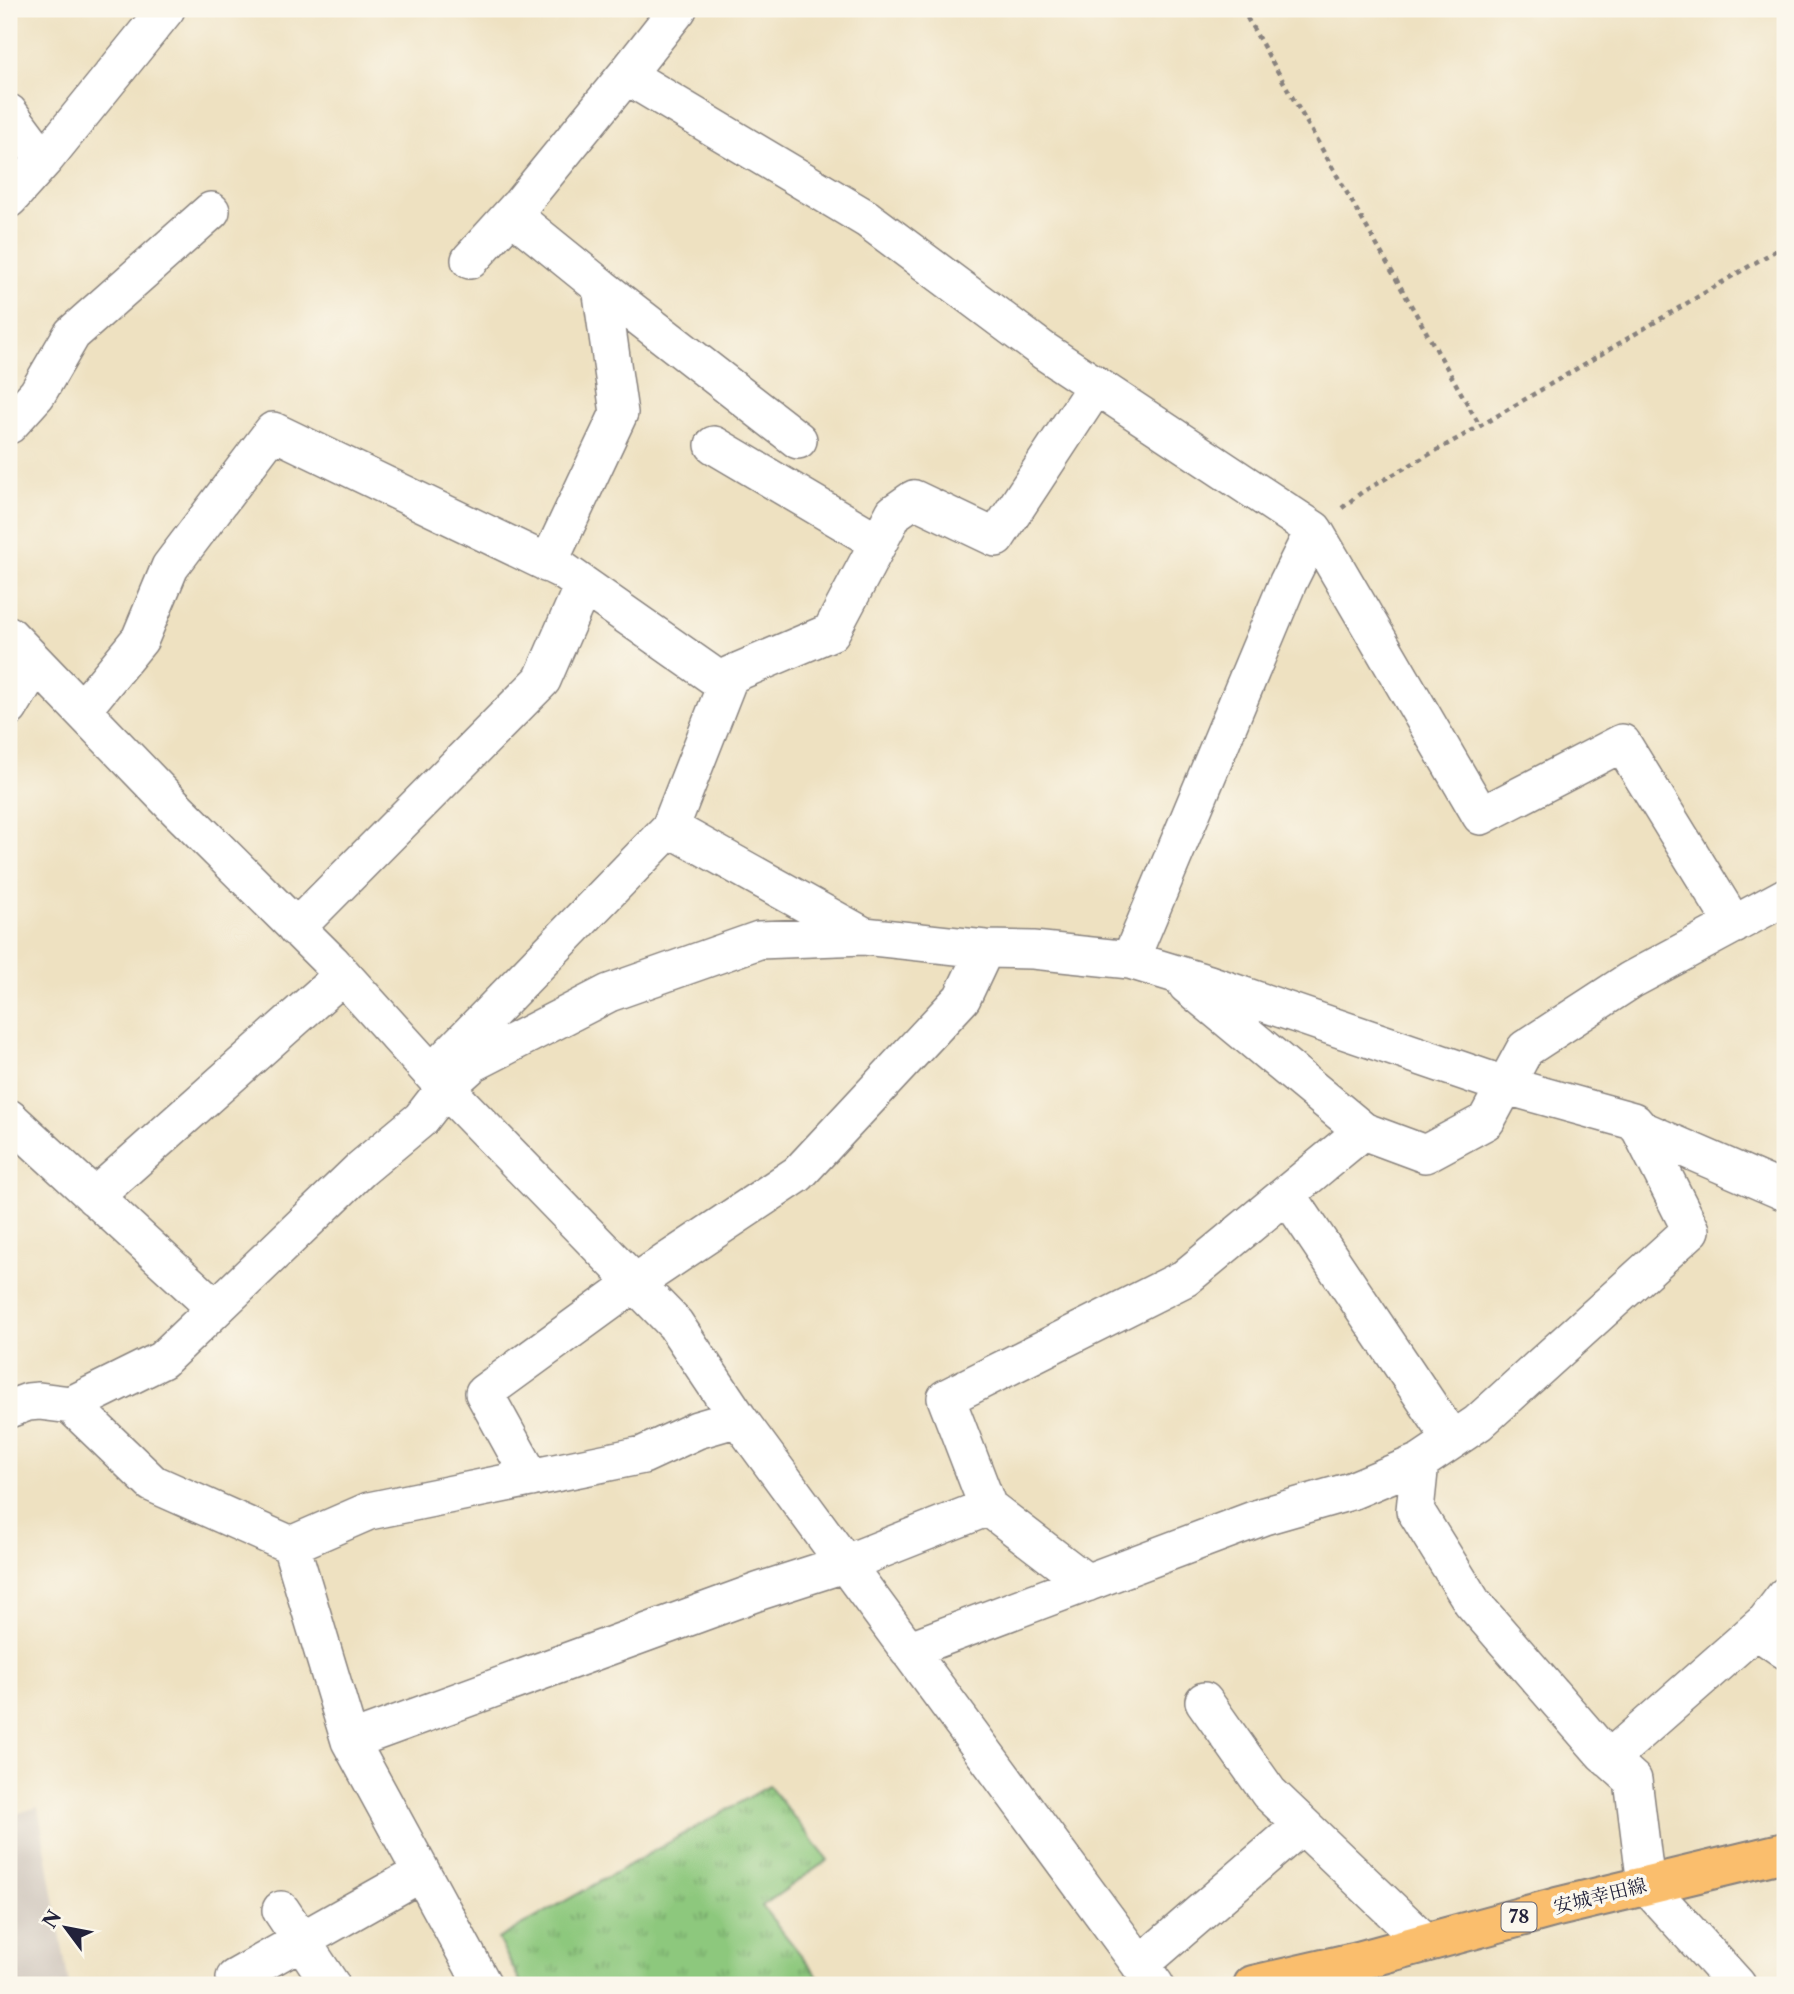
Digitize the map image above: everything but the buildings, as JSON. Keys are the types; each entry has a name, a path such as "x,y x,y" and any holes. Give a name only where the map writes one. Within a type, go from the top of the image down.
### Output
{"main road":[{"name":"安城幸田線","path":"1263,1984 1357,1973 1426,1943 1646,1885 1785,1852"}],"street":[{"path":"9,199 44,160 166,9"},
{"path":"678,9 512,215 798,440"},
{"path":"626,75 867,219 1044,351 1314,530 1481,816 1622,743 1734,925"},
{"path":"9,113 44,160"},
{"path":"470,260 518,207"},
{"path":"9,425 37,394 72,334 211,211"},
{"path":"548,564 619,413 601,287"},
{"path":"15,1400 71,1405 162,1360 361,1169 421,1119 438,1081 670,828 730,676 831,632 894,513 914,499 996,538 1096,386"},
{"path":"82,710 140,639 170,567 273,431 548,564 726,685"},
{"path":"714,445 878,542"},
{"path":"1130,960 1288,582 1314,530"},
{"path":"296,928 542,680 583,586"},
{"path":"9,635 343,975 438,1081 675,1324 738,1418 844,1564 1148,1975 1302,1825"},
{"path":"9,708 36,663"},
{"path":"670,828 864,936"},
{"path":"1175,975 1363,1131 1425,1154 1486,1121 1525,1049 1631,980 1785,897"},
{"path":"438,1081 609,993 759,940 864,936 1130,960 1209,984 1507,1086 1633,1121 1640,1129 1691,1230 1478,1423 1420,1462 1351,1491 1265,1516 908,1650"},
{"path":"531,1478 484,1393 635,1283 798,1174 962,998 985,949"},
{"path":"94,1196 343,975"},
{"path":"9,1118 215,1308"},
{"path":"1640,1129 1785,1192"},
{"path":"1087,1583 988,1507 946,1398 1185,1278 1363,1131"},
{"path":"1287,1194 1452,1440"},
{"path":"71,1405 152,1483 291,1545 369,1511 643,1455 697,1430 738,1418"},
{"path":"1420,1462 1415,1510 1472,1602 1609,1759 1633,1780 1646,1885 1737,1985"},
{"path":"349,1741 760,1591 844,1564 988,1507"},
{"path":"291,1545 349,1741 483,1985"},
{"path":"1609,1759 1770,1640 1785,1596"},
{"path":"1204,1701 1269,1793 1426,1943"},
{"path":"235,1978 421,1872"},
{"path":"281,1910 331,1985"}],"path":[{"path":"1242,9 1480,426"},
{"path":"1314,530 1362,492 1480,426 1785,245"}],"shaded area":[{"path":"38,1807 69,1985 9,1985 9,1816"}],"green space":[{"path":"769,1786 828,1860 762,1906 825,1985 522,1985 498,1939"}]}
